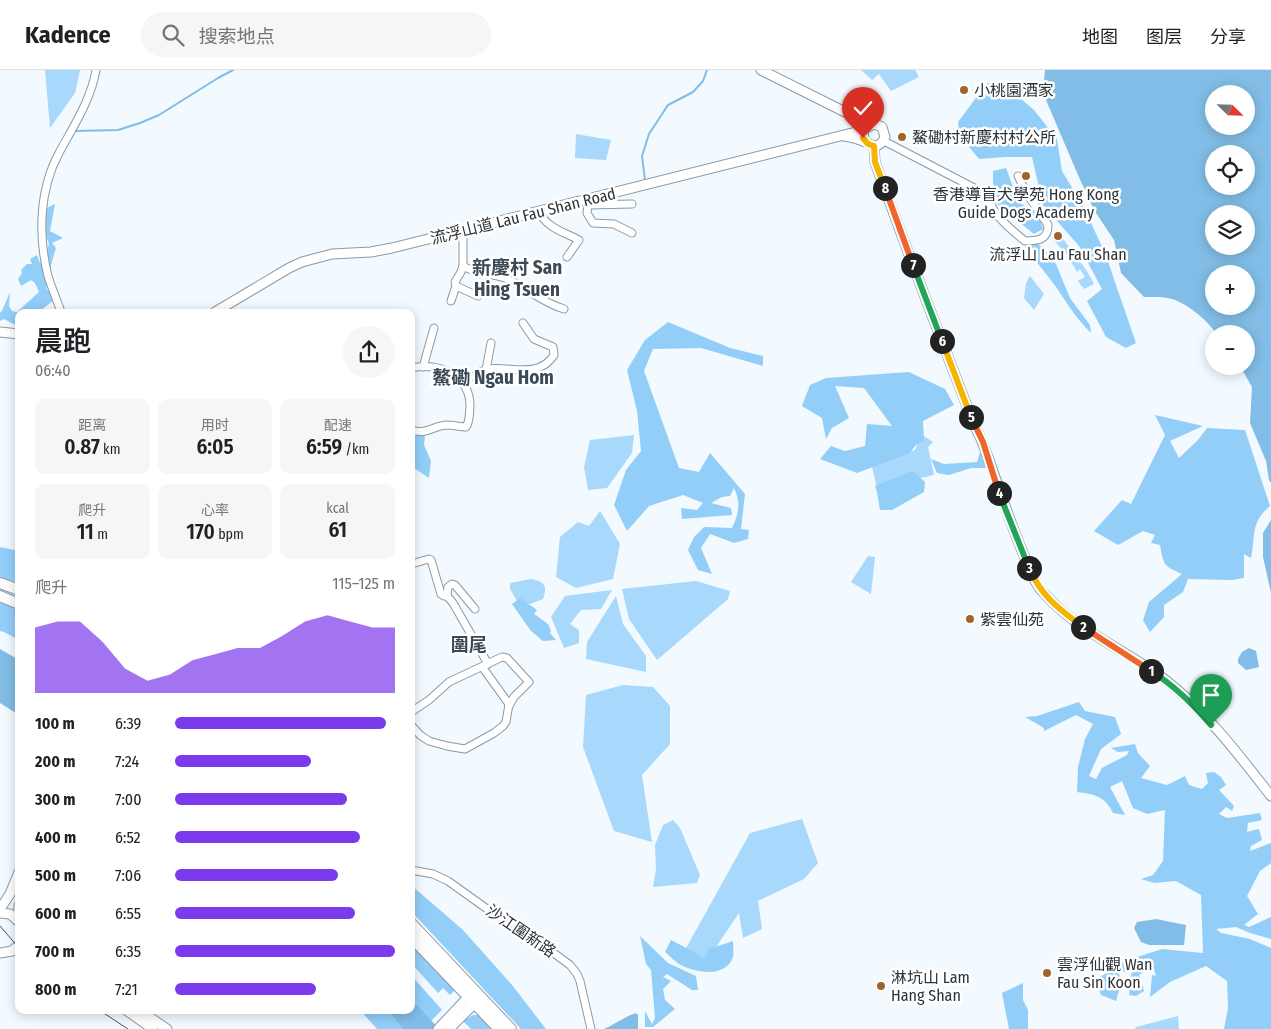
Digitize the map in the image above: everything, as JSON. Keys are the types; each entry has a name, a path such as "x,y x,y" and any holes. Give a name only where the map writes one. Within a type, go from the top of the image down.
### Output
{"main road":[{"path":"0,583 15,589"},
{"path":"0,596 15,602"},
{"path":"415,928 499,1029"},
{"path":"415,941 511,1029"}],"street":[{"path":"60,309 48,277 43,248 43,206 51,171 86,100 96,70"},
{"path":"767,72 861,120 866,128"},
{"path":"874,146 865,142 863,134 866,128 875,124 882,127 885,133 884,141"},
{"name":"流浮山道 Lau Fau Shan Road","path":"220,309 302,262 332,254 387,250 539,211 588,202 866,128"},
{"name":"流浮山道 Lau Fau Shan Road","path":"839,136 865,142"},
{"path":"874,146 884,141"},
{"path":"884,141 984,193 991,200 994,210 1025,241 1044,238 1047,235 1048,225 1027,194 1018,176"},
{"path":"874,146 875,162 931,313 973,422 983,442 998,491 1020,547 1040,590 1060,610 1083,627 1162,678 1186,697 1246,764 1271,796"},
{"path":"632,204 588,202 587,212 593,223 614,224 632,233"},
{"path":"539,211 547,224 581,239 567,257"},
{"path":"451,301 456,286 455,282 462,272 463,231"},
{"path":"463,266 504,278 546,302 564,309"},
{"path":"456,286 478,296"},
{"path":"415,368 444,370 458,377 472,377 486,370 532,370 544,365 552,358 553,347 534,339 523,323"},
{"path":"422,367 434,328"},
{"path":"0,332 15,334"},
{"path":"486,370 491,343"},
{"path":"415,431 430,431 446,425 466,427 469,420 469,395 458,377"},
{"path":"415,563 430,559 441,594 447,596 453,603 509,706"},
{"path":"447,596 448,587 452,584 455,585 475,609"},
{"path":"415,709 449,682 486,666 499,658 507,658 529,682 514,697 503,726 465,749 429,741 415,729"},
{"name":"沙江圍新路","path":"415,871 433,874 448,881 490,911 514,924 570,965 580,981 591,1029"},
{"path":"0,901 15,874"},
{"path":"0,909 10,894 15,882"},
{"path":"0,913 10,914 15,918"},
{"path":"0,954 15,949"},
{"path":"438,1029 458,1014 474,997"},
{"path":"132,1014 153,1029"},
{"path":"145,1014 167,1029"},
{"path":"450,1029 458,1014"}],"shaded area":[{"path":"45,70 80,70 75,93 50,128"},
{"path":"861,70 915,70 919,77 891,91 879,74 872,80"},
{"path":"1045,70 1271,70 1271,483 1266,461 1250,423 1252,387 1245,375 1255,375 1255,325 1209,325 1198,314 1175,300 1160,297 1144,297 1121,273 1114,240 1094,210 1043,93"},
{"path":"987,83 1008,88 1034,110 1057,139 1062,171 1083,206 1105,253 1136,343 1126,348 1106,337 1087,301 1102,289 1079,246 1043,205 1032,157 979,159 960,136 958,122"},
{"path":"576,134 611,140 606,160 575,158"},
{"path":"1006,168 1019,203 1031,210 1038,217 1042,225 1043,229 1034,234 1006,213 995,200 993,171"},
{"path":"55,204 50,231 63,238 52,243 56,248 50,268 52,277 46,288 55,299 43,309 20,309 39,292 35,283 31,280 21,286 18,279 22,273 21,270 27,264 32,264 30,259 37,255 40,263 46,255 49,244 44,231 45,209"},
{"path":"1058,232 1087,271 1094,284 1084,289 1078,281 1085,277 1080,269 1077,272 1069,258 1072,256 1070,253 1067,255 1051,237"},
{"path":"1038,244 1053,257 1070,298 1090,325 1091,333 1074,314 1044,271 1024,248"},
{"path":"1030,276 1044,294 1034,310 1024,298 1026,283"},
{"path":"10,292 9,306 12,311 15,312 15,325 4,319 0,321 0,311 1,313"},
{"path":"668,322 730,348 763,356 763,366 701,348 653,349 644,371 679,468 699,472 710,453 745,494 741,529 749,530 748,539 734,543 710,534 701,548 712,574 698,570 688,550 694,537 704,527 732,528 738,508 738,498 734,488 730,496 722,497 711,503 731,508 732,515 682,519 681,508 697,510 703,503 683,495 649,506 627,531 614,505 626,470 641,451 637,411 627,370 645,340"},
{"path":"909,372 945,389 954,405 923,421 924,440 915,446 910,453 857,473 820,459 831,446 845,451 865,446 867,424 892,426 864,388 835,386 849,418 832,428 826,439 822,418 802,406 810,385 826,378"},
{"path":"1155,415 1203,426 1170,441 1179,458 1198,440 1207,428 1245,430 1270,506 1259,518 1255,529 1251,558 1244,554 1244,578 1232,580 1188,579 1183,592 1164,605 1164,617 1150,632 1143,620 1149,602 1182,574 1165,564 1160,545 1151,543 1155,535 1143,531 1118,545 1094,531 1122,500 1131,504 1165,435"},
{"path":"634,435 632,453 607,488 588,490 584,467 590,440"},
{"path":"922,435 933,442 928,447 934,475 877,488 871,463 915,450"},
{"path":"415,436 425,436 424,445 431,461 429,478 415,469"},
{"path":"980,452 988,468 971,468 949,475 937,473 931,459 944,464 977,462"},
{"path":"912,471 925,482 924,492 892,510 880,510 875,486"},
{"path":"600,511 620,544 613,579 576,588 556,577 560,537 578,522 589,526"},
{"path":"1271,520 1271,593 1263,557 1263,533"},
{"path":"0,547 15,550 15,582 0,577"},
{"path":"868,556 875,557 871,594 851,582"},
{"path":"531,579 539,581 544,585 543,599 530,604 517,601 510,589 510,583"},
{"path":"696,581 730,591 728,599 657,660 629,619 622,589"},
{"path":"612,590 601,609 581,610 570,624 579,630 579,643 564,648 551,617 565,596"},
{"path":"616,596 623,624 646,656 646,672 586,659 587,642"},
{"path":"520,598 537,610 534,614 548,624 550,633 556,640 543,641 531,631 512,604"},
{"path":"0,601 15,607 15,638 0,631"},
{"path":"1249,648 1256,651 1259,667 1246,670 1238,663 1238,659 1242,652"},
{"path":"0,649 15,658 15,712 0,703"},
{"path":"623,685 653,687 670,706 670,744 642,775 652,842 614,831 583,747 586,695"},
{"path":"1079,702 1085,711 1115,717 1121,734 1101,749 1089,776 1096,779 1102,768 1127,755 1129,751 1118,752 1111,748 1135,744 1138,753 1150,766 1141,778 1167,785 1185,776 1189,785 1202,789 1208,783 1206,773 1214,772 1221,777 1226,785 1219,790 1234,806 1232,811 1226,807 1219,814 1227,818 1260,813 1262,820 1248,823 1247,832 1259,829 1262,840 1251,846 1250,851 1271,843 1271,863 1260,871 1247,896 1258,914 1244,925 1249,927 1271,917 1271,939 1236,927 1216,929 1221,933 1250,939 1271,948 1271,1029 1224,1029 1228,1008 1227,981 1206,966 1170,982 1150,997 1152,975 1156,976 1153,966 1139,975 1144,991 1136,996 1129,995 1132,971 1119,972 1121,984 1116,1001 1101,995 1096,980 1122,962 1162,949 1203,953 1201,895 1176,881 1154,883 1141,879 1153,875 1163,861 1165,810 1147,814 1133,808 1122,781 1110,787 1125,815 1113,813 1103,799 1077,792 1078,767 1085,739 1093,724 1076,715 1044,731 1044,728 1025,717 1037,716"},
{"path":"802,819 818,863 804,879 758,901 762,929 743,938 739,913 704,965 685,950 750,833"},
{"path":"673,820 680,828 700,875 697,883 653,887 656,869 655,845 663,825"},
{"path":"415,888 463,930 512,985 546,1029 521,1029 415,915"},
{"path":"1156,919 1186,925 1184,945 1149,945 1141,942 1134,928 1137,922"},
{"path":"640,936 668,963 696,976 698,990 692,990 667,974 663,977 671,981 663,989 665,1000 675,1009 653,1027 645,1027 645,1011 652,1024 655,1018 651,970 646,964"},
{"path":"671,940 704,959 709,949 733,941 733,957 729,964 717,971 702,972 694,970 679,964 665,952"},
{"path":"415,948 455,990 450,995 443,988 438,993 415,967"},
{"path":"415,980 442,1010 431,1021 415,1003"},
{"path":"1023,983 1023,1000 1028,1010 1028,1029 1009,1029 1002,993"},
{"path":"415,1002 439,1029 403,1029 391,1014 415,1014"},
{"path":"636,1013 638,1015 638,1029 604,1029 627,1016"},
{"path":"364,1014 391,1014 403,1029 377,1029"},
{"path":"473,1015 478,1015 494,1029 471,1029 463,1021"},
{"path":"1178,1016 1179,1029 1135,1029 1136,1027"}],"waterway":[{"path":"75,131 118,130 140,123 159,115 233,70"},
{"path":"645,180 642,156 649,134 668,105 693,92 703,81 707,70"}],"tram line":[{"path":"0,926 15,943"},
{"path":"105,1014 128,1029"}],"place":[{"name":"小桃園酒家","path":"964,90"},
{"name":"鰲磡村新慶村村公所","path":"902,137"},
{"name":"香港導盲犬學苑 Hong Kong Guide Dogs Academy","path":"1026,176"},
{"name":"流浮山 Lau Fau Shan","path":"1058,236"},
{"name":"紫雲仙苑","path":"970,619"},
{"name":"雲浮仙觀 Wan Fau Sin Koon","path":"1047,973"},
{"name":"淋坑山 Lam Hang Shan","path":"881,986"}],"district":[{"name":"新慶村 San Hing Tsuen","path":"517,278"},
{"name":"鰲磡 Ngau Hom","path":"493,377"},
{"name":"圍尾","path":"469,645"}],"route":[{"path":"863,138 865,142 874,146 875,162 931,313 973,422 983,442 998,491 1020,547 1040,590 1060,610 1083,627 1179,691 1211,725"}]}
